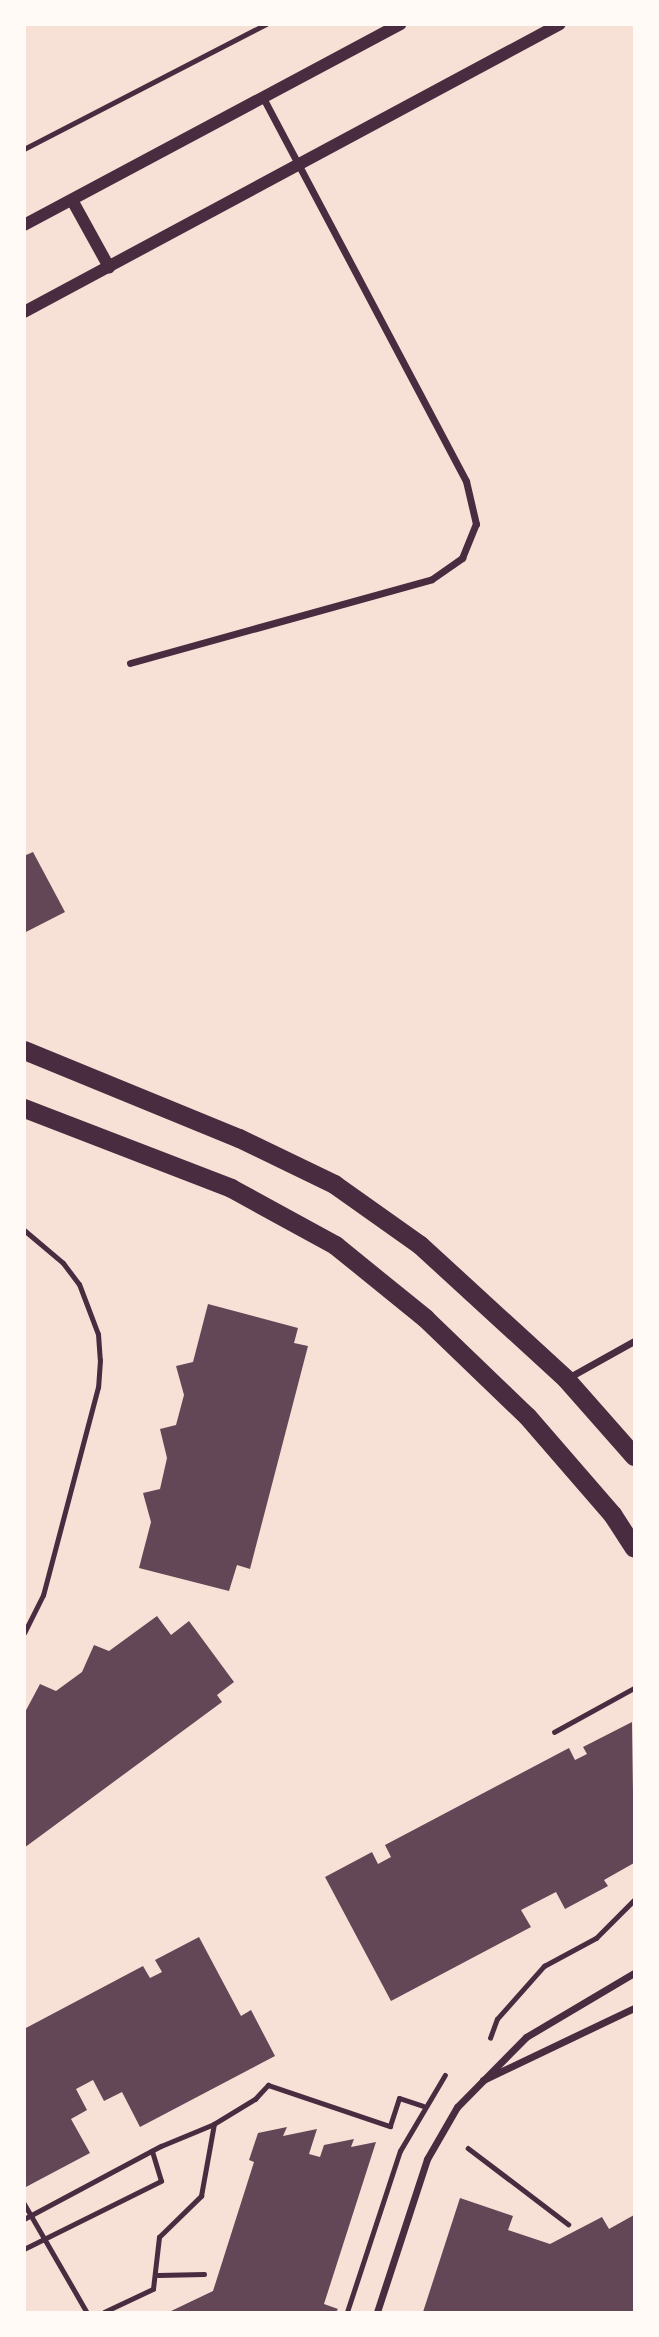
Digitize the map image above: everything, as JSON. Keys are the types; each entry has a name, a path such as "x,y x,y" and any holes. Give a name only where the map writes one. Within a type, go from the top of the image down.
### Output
{"highway":[{"path":"24,1050 239,1138 334,1184 420,1245 566,1379 635,1456"},
{"path":"24,1108 231,1188 335,1245 425,1318 527,1416 612,1514 635,1548"}],"street":[{"path":"24,225 401,24"},
{"path":"24,312 560,24"},
{"path":"130,663 432,579 461,558 476,524 466,481 262,98"},
{"path":"72,200 109,267"},
{"path":"566,1379 635,1341"},
{"path":"377,2312 427,2159 476,2083 526,2037 635,1973"},
{"path":"476,2083 635,2008"}],"lane":[{"path":"24,1230 64,1263 79,1284 98,1334 100,1360 99,1387 43,1595 24,1633"}],"path":[{"path":"24,149 266,24"},
{"path":"554,1732 635,1688"},
{"path":"489,2039 497,2019 544,1966 596,1938 635,1900"},
{"path":"24,2220 152,2151 214,2124 255,2099 268,2085 390,2126 399,2098 423,2106"},
{"path":"104,2312 153,2289 158,2275 159,2237 201,2196 214,2124"},
{"path":"468,2148 568,2224"},
{"path":"24,2249 161,2181 152,2151"},
{"path":"24,2203 87,2312"},
{"path":"158,2275 204,2274"}],"building":[{"path":"33,852 65,912 24,933 24,856"},
{"path":"208,1304 298,1328 294,1343 308,1346 250,1569 237,1565 229,1591 139,1568 151,1522 143,1493 160,1489 167,1458 160,1429 176,1425 184,1395 176,1366 193,1362"},
{"path":"157,1616 171,1635 189,1621 234,1682 217,1695 222,1702 24,1848 24,1714 40,1684 56,1691 82,1672 94,1645 109,1651"},
{"path":"632,1722 634,1863 604,1880 608,1886 565,1909 556,1892 521,1910 531,1927 391,2001 325,1877 372,1852 378,1864 391,1857 385,1845 569,1748 575,1760 587,1754 583,1747"},
{"path":"199,1937 241,2016 251,2010 275,2056 140,2127 122,2092 104,2101 93,2080 76,2089 87,2110 71,2119 90,2153 24,2188 24,2029 143,1966 150,1978 162,1972 155,1960"},
{"path":"287,2127 283,2136 317,2129 309,2154 320,2157 324,2145 354,2139 351,2147 376,2142 324,2304 338,2309 336,2312 169,2312 213,2291 254,2162 249,2160 258,2133"},
{"path":"460,2198 513,2216 508,2230 550,2244 602,2217 609,2229 634,2215 634,2312 423,2312"}]}
